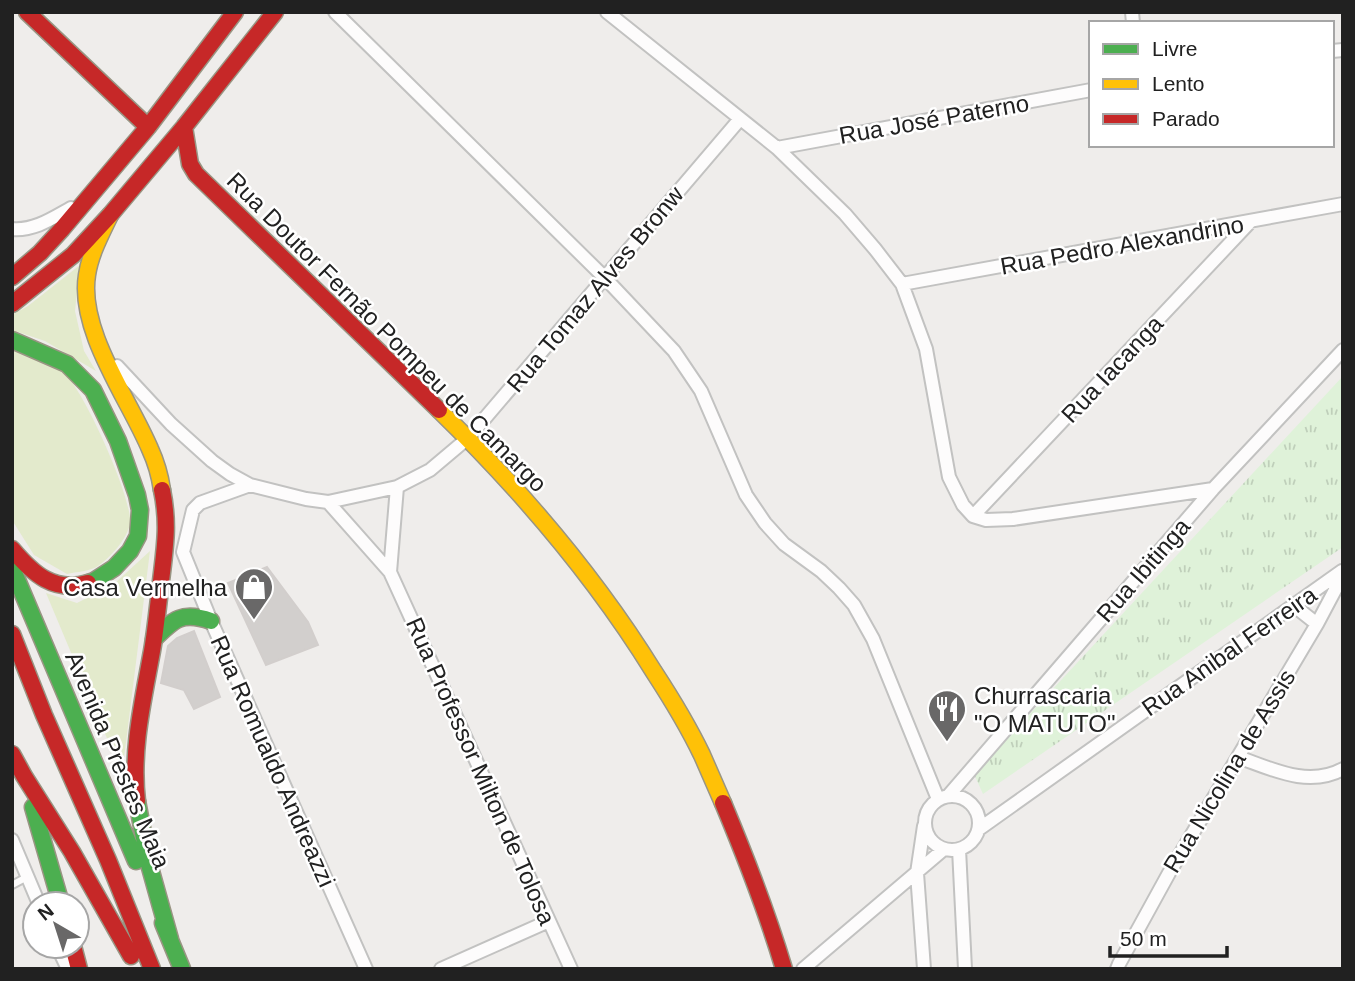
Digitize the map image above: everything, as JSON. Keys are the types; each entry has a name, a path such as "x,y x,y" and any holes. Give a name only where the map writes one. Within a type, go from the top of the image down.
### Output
{"main road":[{"path":"27,12 148,127"},
{"path":"12,277 40,253 148,127 236,12"},
{"path":"12,304 73,255 110,215 275,12"},
{"name":"Rua Doutor Fernão Pompeu de Camargo","path":"184,127 190,164 195,174 468,438 553,531 601,592 674,703 701,753 741,845 770,922 784,969"},
{"path":"110,215 92,253 86,282 86,304 101,350 152,452 166,515 154,639 136,739 135,775 145,850 170,939"},
{"path":"12,258 61,229"},
{"path":"12,340 67,364 93,390 118,441 140,510 138,536 130,551 114,568 94,581 80,585 54,584 24,564 12,549"},
{"name":"Avenida Prestes Maia","path":"12,568 182,969"},
{"path":"154,639 171,622 183,616 196,615 211,621"},
{"name":"Avenida Prestes Maia","path":"12,634 152,969"},
{"path":"12,754 119,931 138,969"},
{"path":"24,776 57,890"}],"street":[{"path":"335,12 605,278 674,351 701,391 746,495 765,523 783,544 821,571 854,605 873,639 944,797"},
{"path":"607,12 777,148 845,214 902,284 926,349 949,477 963,505 973,516 986,520 1013,519 1213,489"},
{"name":"Rua José Paterno","path":"777,148 1089,90"},
{"name":"Rua Tomaz Alves Bronw","path":"101,350 171,424 212,461 250,485 328,502 397,487 430,470 468,438 740,119"},
{"path":"12,229 41,225 84,201"},
{"name":"Rua Pedro Alexandrino","path":"902,284 1343,204"},
{"name":"Rua Iacanga","path":"973,516 1250,222"},
{"name":"Rua Ibitinga","path":"944,797 1213,489 1343,350"},
{"name":"Rua Romualdo Andreazzi","path":"250,485 200,503 193,510 183,552 366,969"},
{"name":"Rua Professor Milton de Tolosa","path":"390,572 397,487"},
{"name":"Rua Professor Milton de Tolosa","path":"328,502 390,572 571,969"},
{"name":"Rua Anibal Ferreira","path":"959,849 972,842 979,829 1293,605 1343,573"},
{"name":"Rua Nicolina de Assis","path":"1117,969 1169,873 1317,624 1343,573"},
{"path":"1293,605 1317,624"},
{"path":"1238,757 1303,778 1321,777 1343,769"},
{"path":"924,969 917,873 927,813 931,805 944,797 958,796 973,804 979,820 979,829"},
{"path":"925,822 926,831 936,845 944,849 959,849 965,969"},
{"path":"12,840 32,890"},
{"path":"803,969 944,849"},
{"path":"441,969 549,921"}],"lane":[{"path":"12,885 27,877"}],"green space":[{"path":"80,265 75,311 84,351 96,371 45,341 12,330 12,315 28,306"},
{"path":"12,349 57,368 71,381 93,419 115,468 129,510 129,529 113,553 91,569 67,574 34,555 12,520"},
{"path":"1343,376 1343,547 983,794 974,774"},
{"path":"150,551 122,774 46,593 77,603 114,584"}],"building":[{"path":"267,567 308,622 318,645 266,665 228,583"},
{"path":"194,631 220,697 194,709 184,690 161,683 168,646 177,638"}],"traffic: fast":[{"path":"12,340 67,364 93,390 118,441 137,495 140,510 138,536 130,551 114,568 88,583"},
{"path":"12,568 136,861"},
{"path":"154,639 167,626 185,617 211,621"},
{"path":"137,801 149,864 170,939"},
{"path":"33,807 57,890"},
{"path":"163,923 182,969"}],"traffic: slow":[{"path":"110,215 88,267 86,297 90,319 107,364 152,454 162,490"},
{"path":"439,410 527,502 606,601 679,712 723,803"}],"traffic: jam":[{"path":"27,12 148,127"},
{"path":"12,277 62,229 148,127 235,12"},
{"path":"12,304 73,255 110,215 275,12"},
{"path":"184,127 190,164 196,174 439,410"},
{"path":"137,801 137,744 155,634 165,546 166,525 162,490"},
{"path":"12,549 45,579 65,585 88,583"},
{"path":"12,634 152,969"},
{"path":"12,754 131,956"},
{"path":"723,803 756,885 784,969"},
{"path":"77,960 79,969"}],"place":[{"name":"Casa Vermelha","path":"254,621"},
{"name":"Churrascaria \"O MATUTO\"","path":"947,743"}]}
